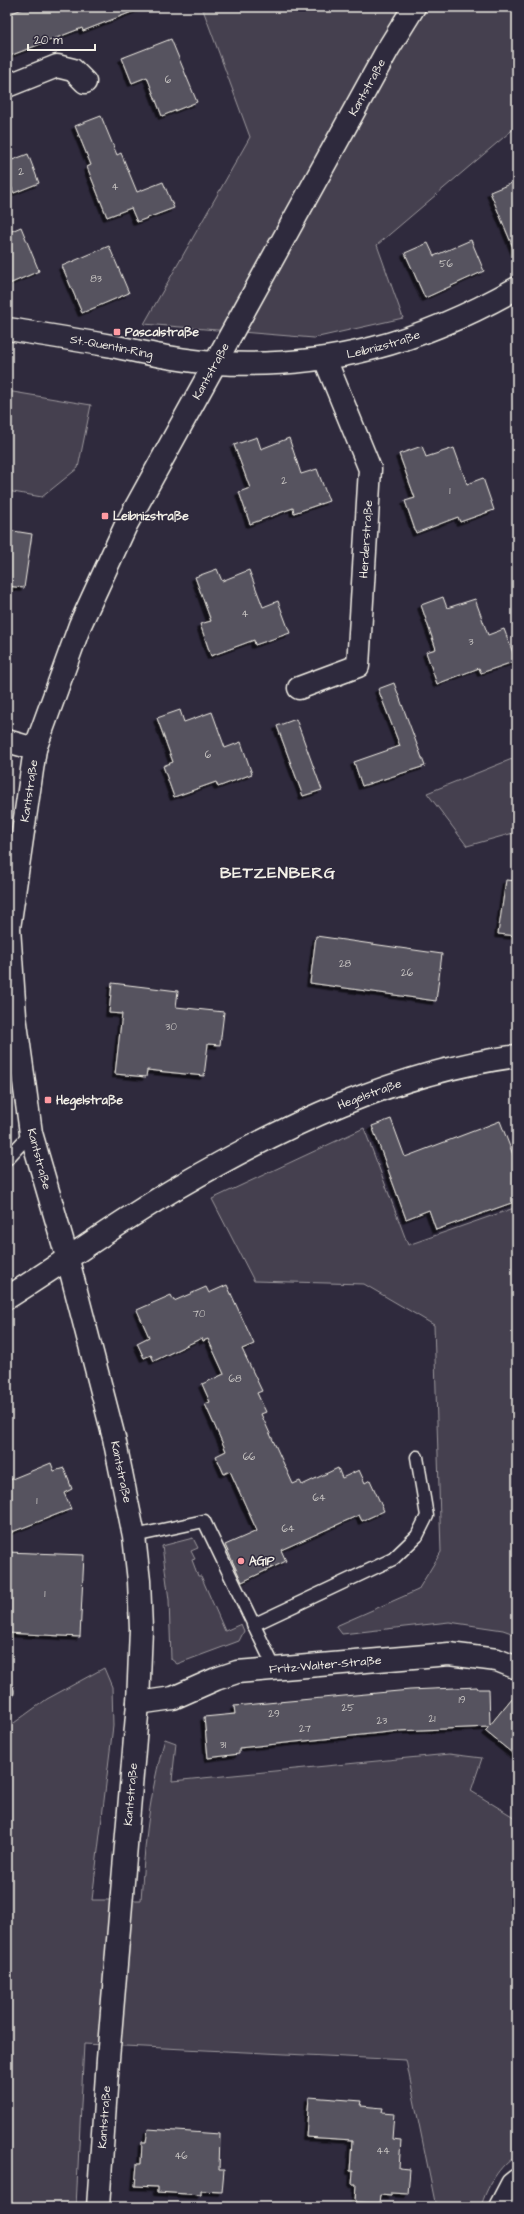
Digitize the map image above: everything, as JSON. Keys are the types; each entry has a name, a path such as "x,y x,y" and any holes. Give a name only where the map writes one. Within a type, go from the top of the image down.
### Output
{"street":[{"name":"Kantstraße","path":"98,2207 108,2065 138,1702 140,1629 134,1536 114,1438 68,1260 31,1133 15,1016 9,928 35,749 80,625 123,532 388,50 414,7"},
{"path":"7,86 57,66 73,70 85,82"},
{"name":"Leibnizstraße","path":"216,363 276,364 325,359 408,339 484,306 517,288"},
{"name":"St.-Quentin-Ring","path":"7,329 174,358 216,363"},
{"name":"Herderstraße","path":"299,688 358,666 370,469 325,359"},
{"name":"Kantstraße","path":"7,741 35,749"},
{"name":"Hegelstraße","path":"68,1260 177,1188 244,1150 335,1106 437,1071 488,1060 517,1056"},
{"path":"7,1298 68,1260"},
{"name":"Fritz-Walter-Straße","path":"138,1702 173,1698 227,1675 275,1669 449,1654 497,1660 517,1668"},
{"path":"500,2207 512,2184 517,2180"}],"lane":[{"path":"7,1159 31,1133"},
{"path":"253,1625 393,1559 417,1536 426,1516 418,1457"},
{"path":"134,1536 204,1521 275,1669"}],"shaded area":[{"path":"202,7 517,7 517,126 377,245 403,318 314,338 144,324 250,137"},
{"path":"7,391 91,405 78,468 42,497 7,491"},
{"path":"517,757 517,832 467,846 427,793"},
{"path":"364,1128 408,1245 517,1207 517,1635 503,1630 449,1622 342,1634 336,1626 418,1590 441,1552 434,1325 364,1284 254,1281 212,1199"},
{"path":"193,1538 198,1548 191,1551 195,1559 192,1560 198,1576 201,1576 225,1631 241,1624 244,1631 239,1641 177,1664 171,1659 169,1600 162,1546"},
{"path":"104,1668 112,1687 113,1726 92,1900 141,1900 148,1818 155,1779 165,1739 176,1743 172,1781 449,1754 482,1758 471,1791 517,1819 517,2155 505,2164 494,2177 486,2192 481,2207 436,2207 406,2060 84,2044 76,2207 7,2207 7,1728 47,1699"}],"building":[{"path":"27,7 142,8 83,31 82,28 7,57 7,15"},
{"path":"171,39 197,102 162,116 147,77 132,83 122,58"},
{"path":"101,116 117,155 121,153 137,192 163,182 174,208 137,222 131,208 107,217 87,167 91,165 75,126"},
{"path":"28,154 39,183 14,193 11,186 7,188 7,162"},
{"path":"517,181 517,257 490,192"},
{"path":"21,227 39,271 7,285 7,233"},
{"path":"471,240 484,271 425,298 405,253 428,243 434,256"},
{"path":"109,246 129,293 82,313 62,266"},
{"path":"257,437 261,449 289,438 301,474 317,469 329,501 294,513 293,508 250,524 239,492 250,488 234,445"},
{"path":"422,446 426,457 454,448 467,484 483,478 494,510 460,522 458,517 416,533 405,501 415,498 399,454"},
{"path":"7,530 32,534 24,588 7,586"},
{"path":"217,569 222,581 249,570 263,607 278,601 290,633 255,645 254,640 211,656 200,624 211,621 195,577"},
{"path":"443,597 447,608 475,599 488,635 504,629 516,661 481,673 479,668 437,684 426,652 436,649 421,605"},
{"path":"394,683 425,766 362,786 354,762 400,746 378,689"},
{"path":"180,710 184,722 212,712 225,748 241,742 252,774 218,787 216,782 174,797 163,766 173,762 157,718"},
{"path":"296,719 322,790 303,796 277,726"},
{"path":"506,880 517,881 517,936 498,934"},
{"path":"316,936 442,954 436,1001 310,983"},
{"path":"112,983 178,991 176,1007 224,1012 220,1045 208,1044 204,1076 147,1070 146,1077 115,1074 122,1014 109,1013"},
{"path":"391,1119 405,1157 500,1121 517,1165 517,1201 436,1230 429,1210 406,1219 372,1126"},
{"path":"227,1285 254,1344 242,1349 262,1391 257,1393 266,1412 261,1414 293,1484 300,1481 302,1485 338,1468 342,1478 359,1470 365,1483 370,1480 384,1511 362,1521 359,1515 281,1550 286,1561 242,1582 225,1545 257,1531 230,1471 224,1474 216,1456 226,1451 205,1404 210,1402 202,1384 224,1374 208,1339 203,1341 202,1338 154,1361 151,1355 144,1358 137,1343 149,1337 137,1310 171,1295 174,1301 206,1287 209,1293"},
{"path":"51,1463 54,1471 64,1468 72,1489 64,1493 71,1509 7,1534 7,1481"},
{"path":"7,1552 84,1555 80,1637 7,1633"},
{"path":"477,1687 478,1689 489,1689 490,1725 517,1692 517,1757 485,1731 489,1727 399,1731 239,1748 239,1754 208,1758 204,1717 235,1714 234,1706 410,1690"},
{"path":"309,2097 362,2101 361,2106 383,2108 382,2112 394,2113 392,2139 401,2140 399,2168 410,2169 408,2194 391,2193 391,2196 380,2195 379,2203 355,2202 356,2184 352,2184 353,2171 350,2171 352,2140 306,2137"},
{"path":"148,2129 220,2134 219,2170 224,2170 222,2192 201,2191 201,2195 157,2192 157,2187 135,2186 137,2164 141,2164 142,2142 146,2142"}],"place":[{"name":"Pascalstraße","path":"117,332"},
{"name":"Leibnizstraße","path":"105,516"},
{"name":"Hegelstraße","path":"48,1100"},
{"name":"AGIP","path":"241,1561"}],"district":[{"name":"BETZENBERG","path":"278,873"}]}
